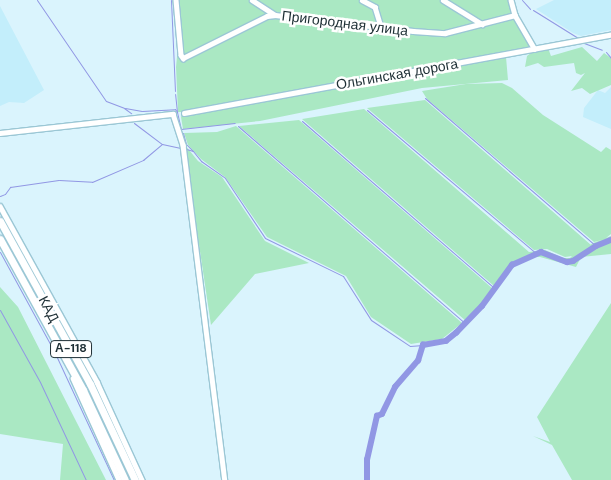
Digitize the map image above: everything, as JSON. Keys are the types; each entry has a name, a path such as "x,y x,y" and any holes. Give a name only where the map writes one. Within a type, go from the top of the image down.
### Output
{"highway":[{"name":"КАД","path":"0,221 90,384 134,480"},
{"name":"КАД","path":"0,239 61,349 125,480"}],"street":[{"name":"Пригородная улица","path":"176,0 180,55 183,58 250,22 276,15 445,32 515,15"},
{"path":"252,0 276,15"},
{"path":"362,0 375,7 381,27"},
{"path":"444,0 482,24"},
{"path":"511,0 515,15 535,49"},
{"name":"Ольгинская дорога","path":"184,113 611,35"},
{"path":"0,133 173,114 183,145 225,480"},
{"path":"0,206 97,382 142,480"},
{"path":"61,349 119,480"}],"shaded area":[{"path":"554,0 611,0 611,30 581,36 573,33 536,9"},
{"path":"0,6 44,90 24,103 9,102 0,106"},
{"path":"611,87 611,129 583,117 584,108 598,90 605,93"}],"green space":[{"path":"175,0 509,0 512,16 533,50 506,57 508,80 422,88 260,121 183,129 181,117 184,112 178,112 176,67 178,47"},
{"path":"582,47 597,61 604,53 611,58 611,85 590,94 582,88 571,91 585,73 581,75 576,73 574,63 544,67 538,63 525,67 527,56 532,52 548,48 551,56"},
{"path":"502,83 512,88 543,115 601,152 606,147 611,150 611,234 606,238 611,236 611,254 581,257 576,267 540,257 531,257 513,266 488,301 459,329 466,321 239,126 299,120 493,289 502,274 494,286 302,119 364,109 529,252 545,250 563,258 570,258 572,256 565,257 547,249 534,250 367,108 425,100 591,245 602,240 594,242 427,99 422,91 466,84"},
{"path":"236,126 462,323 442,339 411,344 371,317 346,276 267,237 225,177 201,159 188,145 184,133 217,132"},
{"path":"184,144 198,161 222,177 265,241 309,263 255,274 211,325"},
{"path":"0,287 18,307 106,480 60,480 63,444 0,434"},
{"path":"611,303 611,480 572,480 552,445 533,436 550,442 537,417"}],"waterway":[{"path":"37,0 106,101 131,113"},
{"path":"171,0 175,91"},
{"path":"522,0 530,9"},
{"path":"533,10 578,38"},
{"path":"584,43 602,50"},
{"path":"606,52 611,58"},
{"path":"125,108 142,111 175,109 177,112 175,94"},
{"path":"425,98 596,246"},
{"path":"367,110 537,254"},
{"path":"177,112 181,129 235,123"},
{"path":"302,121 495,289"},
{"path":"134,123 162,144 181,148"},
{"path":"238,126 465,323"},
{"path":"183,133 186,144 193,151 186,149"},
{"path":"0,196 5,194 10,187 59,180 92,182 143,160 162,144"},
{"path":"193,151 201,161 225,178 265,238 343,276 371,320 410,346 423,345"},
{"path":"367,480 367,460 377,416 382,414 395,387 418,361 423,345 446,341 456,333 482,306 512,265 541,252 567,262 573,261 596,246 611,240"},
{"path":"0,252 54,351 114,480"},
{"path":"0,310 40,382 86,480"}]}
